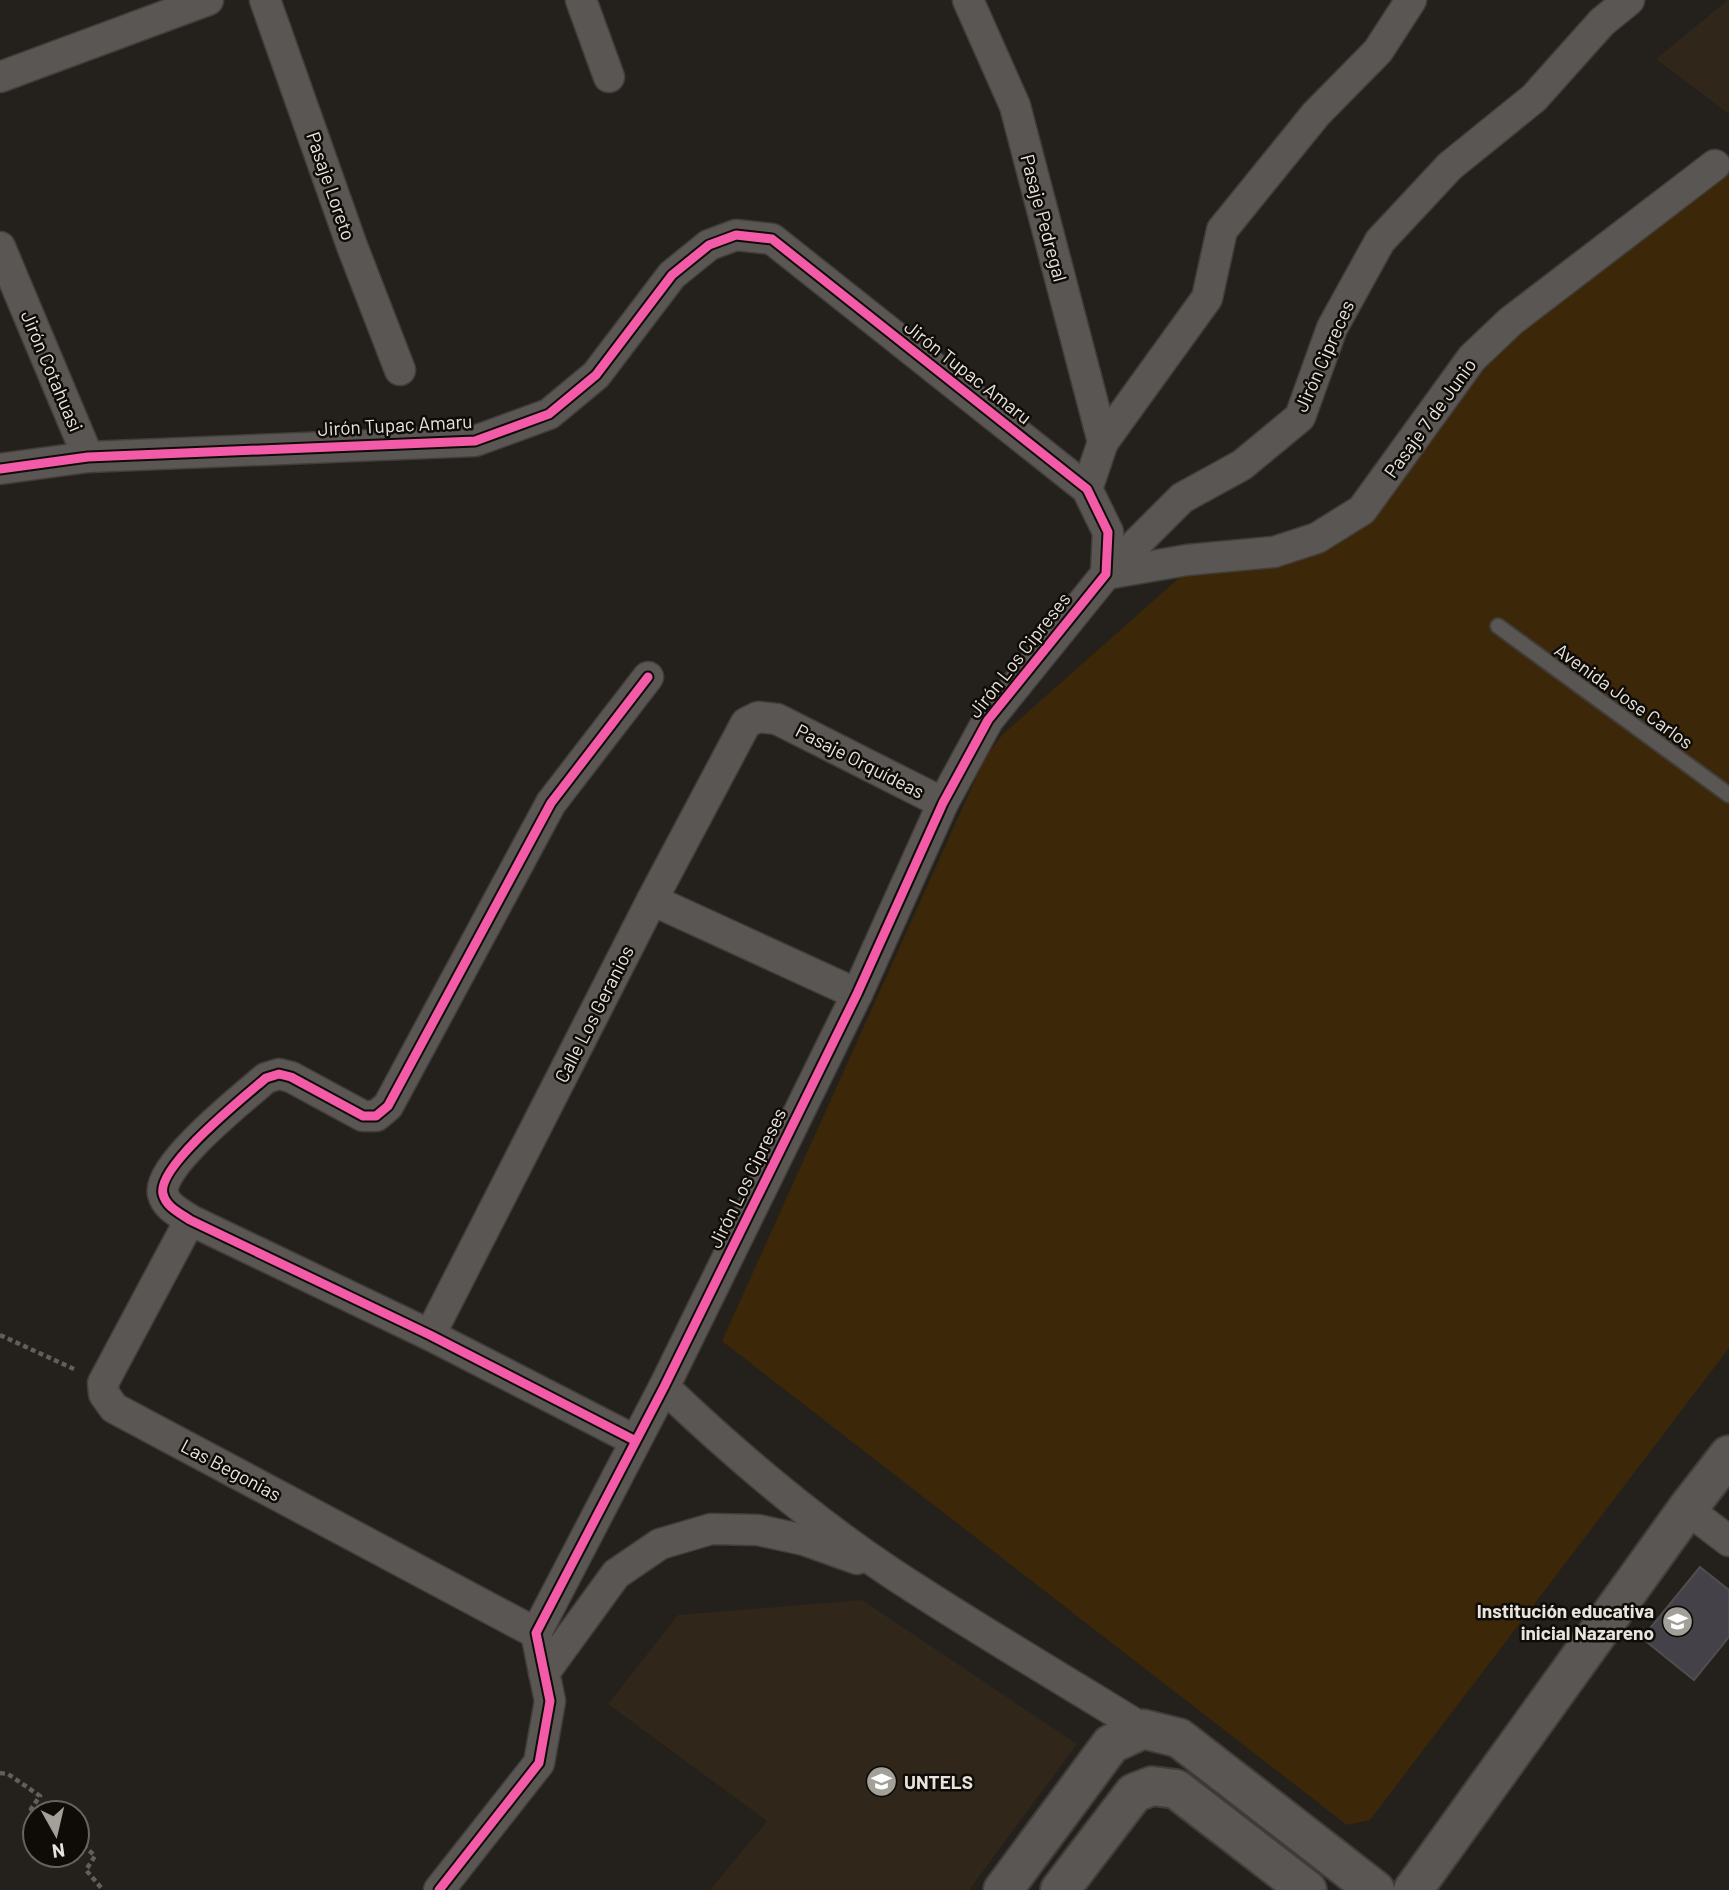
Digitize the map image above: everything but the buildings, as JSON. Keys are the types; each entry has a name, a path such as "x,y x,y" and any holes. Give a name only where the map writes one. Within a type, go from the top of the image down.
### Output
{"street":[{"path":"0,77 208,0"},
{"name":"Pasaje Loreto","path":"265,0 352,246 400,370"},
{"path":"581,0 608,77"},
{"name":"Pasaje Pedregal","path":"968,0 1015,106 1103,442"},
{"path":"1106,574 1108,532 1087,489 1103,442 1207,298 1222,230 1316,114 1378,51 1410,0"},
{"name":"Jirón Cipreces","path":"1106,574 1182,498 1242,465 1300,416 1332,328 1380,241 1450,166 1534,98 1602,22 1629,0"},
{"name":"Pasaje 7 de Junio","path":"1106,574 1187,560 1274,552 1317,538 1362,510 1472,358 1511,321 1715,165"},
{"name":"Jirón Tupac Amaru","path":"0,469 88,457 475,440 549,414 596,375 672,275 709,245 736,234 772,239 1087,489"},
{"name":"Jirón Cotahuasi","path":"0,247 88,457"},
{"name":"Jirón Los Cipreses","path":"536,1633 634,1440 664,1387 857,994 943,803 988,720 1106,574"},
{"path":"634,1440 430,1335 190,1220 168,1205 162,1183 183,1153 265,1077 279,1074 291,1077 363,1116 376,1116 388,1106 551,803 648,677"},
{"name":"Calle Los Geranios","path":"430,1335 652,900 746,723 758,716 777,719"},
{"name":"Pasaje Orquídeas","path":"777,719 943,803"},
{"path":"652,900 857,994"},
{"path":"103,1383 190,1220"},
{"name":"Las Begonias","path":"103,1383 104,1394 114,1408 536,1633"},
{"path":"664,1387 719,1439 767,1479 890,1571 1143,1729 1179,1738 1375,1890"},
{"path":"1413,1890 1687,1509 1729,1455"},
{"path":"1687,1509 1729,1541"},
{"path":"544,1673 616,1574 660,1544 711,1528 758,1530 804,1540 890,1571"},
{"path":"439,1890 539,1763 550,1701 536,1633"},
{"path":"1003,1890 1111,1744 1143,1729"},
{"path":"1060,1890 1134,1793 1152,1786 1176,1788 1307,1890"}],"lane":[{"name":"Avenida Jose Carlos","path":"1498,626 1729,795"}],"path":[{"path":"0,1335 103,1383"},
{"path":"0,1773 8,1774 40,1796 38,1799"},
{"path":"87,1869 103,1890"}],"shaded area":[{"path":"1729,0 1729,114 1656,59"},
{"path":"1729,168 1729,1348 1370,1820 1347,1825 722,1341 985,758 1002,735 1187,571 1313,552 1475,368 1526,318"},
{"name":"UNTELS","path":"862,1600 1077,1744 969,1890 710,1890 767,1821 608,1704 678,1615"}],"cycle path":[{"path":"0,469 88,457 475,441 549,414 596,375 672,275 709,245 736,235 772,239 1087,489 1108,532 1106,574 988,720 943,803 857,994 664,1387 536,1633 550,1701 539,1763 439,1890"},
{"path":"634,1440 430,1335 190,1220 170,1206 163,1194 165,1182 173,1167 187,1150 266,1078 279,1074 291,1077 363,1116 376,1116 388,1106 551,803 648,677"}],"place":[{"name":"Institución educativa inicial Nazareno","path":"1677,1622"},
{"name":"UNTELS","path":"881,1782"}]}
